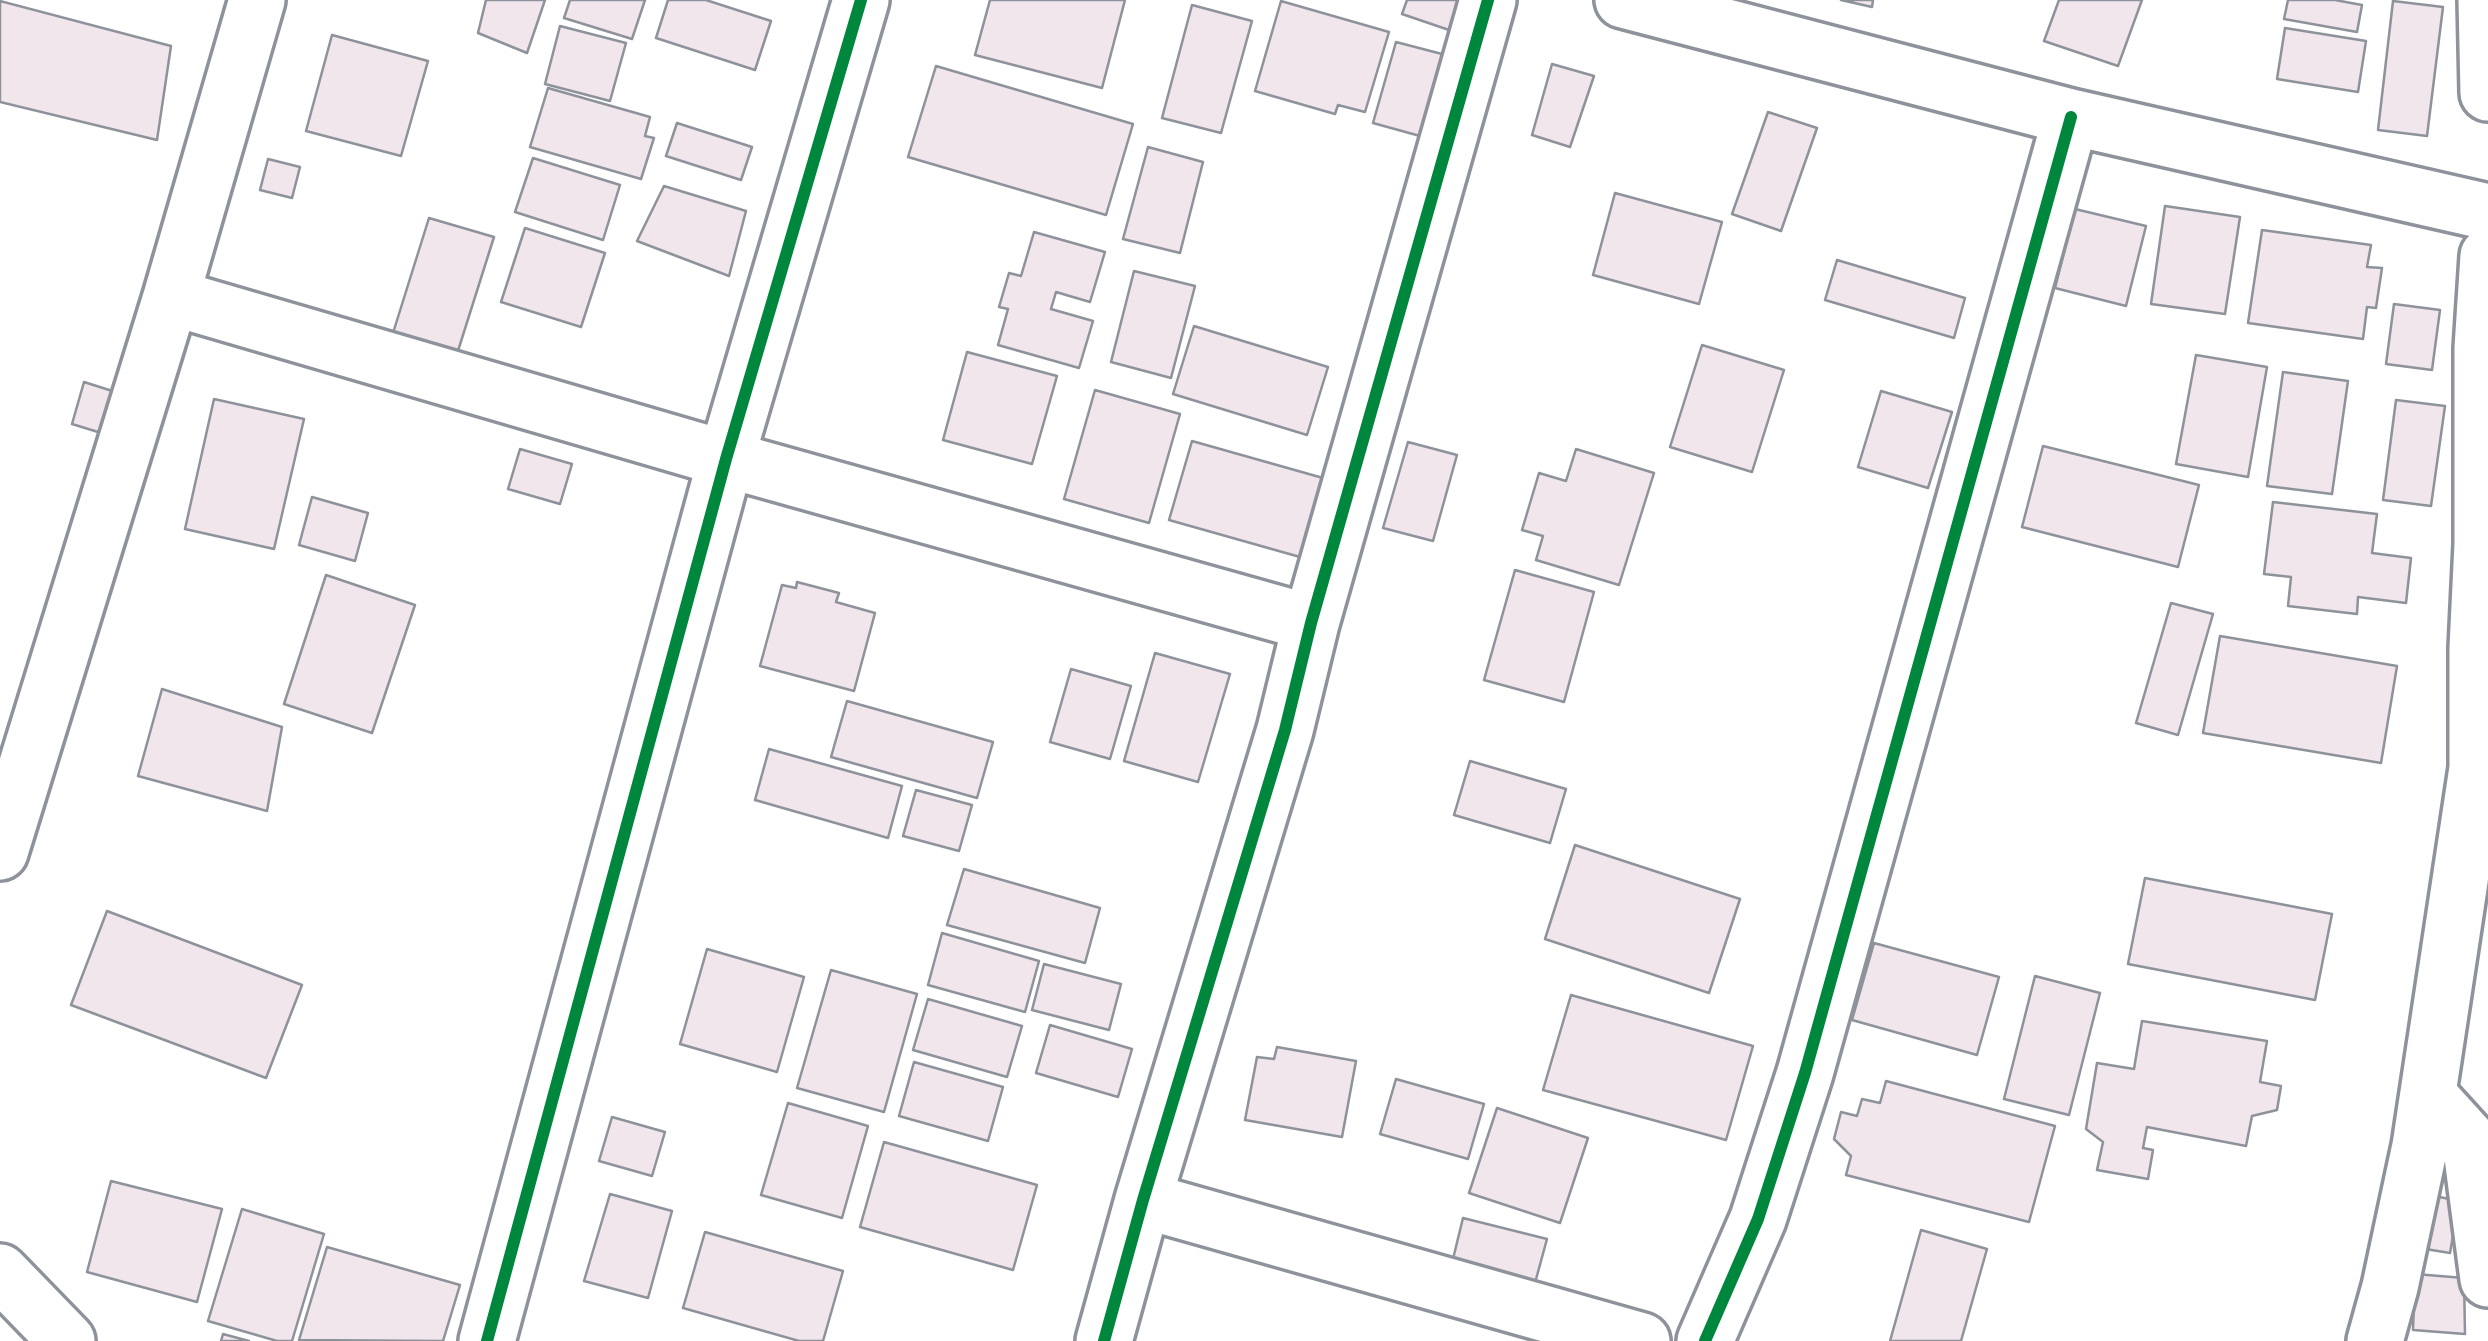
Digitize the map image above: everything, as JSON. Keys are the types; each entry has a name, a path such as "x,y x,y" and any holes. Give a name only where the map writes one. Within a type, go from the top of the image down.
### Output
{"street":[{"path":"0,852 258,0"},
{"path":"487,1341 726,460 860,0"},
{"path":"1104,1341 1286,730 1311,623 1488,0"},
{"path":"1624,0 2071,117 2488,212"},
{"path":"2486,0 2488,93"},
{"path":"1705,1341 1758,1219 1805,1073 2071,117"},
{"path":"2374,1341 2390,1287 2429,1096 2472,922 2482,544 2482,348 2488,256"},
{"path":"171,297 726,460 1311,623"},
{"path":"2429,1096 2470,1141 2488,1279"},
{"path":"1143,1200 1642,1341"},
{"path":"0,1272 67,1341"}],"building":[{"path":"486,0 545,0 527,53 478,33"},
{"path":"570,0 645,0 632,39 564,18"},
{"path":"668,0 706,0 771,21 755,70 656,38"},
{"path":"990,0 1125,0 1102,88 975,55"},
{"path":"1407,0 1459,0 1449,30 1402,14"},
{"path":"1841,0 1873,0 1872,7"},
{"path":"2059,0 2142,0 2118,66 2044,41"},
{"path":"2288,0 2335,0 2362,5 2357,32 2284,19"},
{"path":"0,1 171,46 157,140 0,102"},
{"path":"1281,1 1389,32 1365,112 1338,105 1335,114 1255,91"},
{"path":"2393,1 2443,7 2427,136 2378,130"},
{"path":"1192,5 1252,21 1221,133 1162,118"},
{"path":"560,26 626,43 610,101 545,84"},
{"path":"2285,28 2366,41 2358,92 2277,79"},
{"path":"332,35 428,61 401,156 306,131"},
{"path":"1396,42 1442,54 1420,136 1373,123"},
{"path":"1552,64 1594,76 1570,147 1532,135"},
{"path":"936,66 1133,124 1106,215 908,157"},
{"path":"548,88 650,117 645,136 654,138 641,179 530,147"},
{"path":"1768,112 1817,128 1781,231 1732,214"},
{"path":"677,123 752,147 741,180 666,156"},
{"path":"1148,147 1203,162 1180,253 1123,239"},
{"path":"533,158 620,185 603,240 515,212"},
{"path":"268,159 300,167 292,198 260,190"},
{"path":"664,186 746,211 729,276 637,241"},
{"path":"1615,193 1722,222 1699,304 1593,275"},
{"path":"2165,206 2240,217 2225,314 2151,304"},
{"path":"2075,209 2146,226 2126,306 2055,288"},
{"path":"429,218 494,237 457,354 393,333"},
{"path":"525,228 605,253 581,327 501,302"},
{"path":"2262,230 2371,245 2367,267 2382,268 2376,308 2367,307 2363,339 2248,323"},
{"path":"1034,232 1105,252 1090,302 1056,292 1051,309 1093,321 1079,368 998,345 1008,309 999,307 1009,273 1021,276"},
{"path":"1837,260 1965,298 1954,338 1825,300"},
{"path":"1134,271 1195,286 1171,378 1111,362"},
{"path":"2394,304 2440,310 2432,370 2386,364"},
{"path":"1194,326 1328,367 1307,435 1173,394"},
{"path":"1702,345 1784,370 1752,472 1670,447"},
{"path":"967,352 1057,376 1032,464 943,440"},
{"path":"2196,355 2267,367 2248,477 2176,464"},
{"path":"2283,372 2348,381 2332,494 2267,486"},
{"path":"84,382 125,395 111,436 72,424"},
{"path":"1095,390 1180,414 1149,523 1064,499"},
{"path":"1881,391 1952,412 1928,488 1858,467"},
{"path":"214,399 304,419 274,549 185,529"},
{"path":"2396,400 2445,406 2431,506 2383,500"},
{"path":"1192,441 1323,478 1300,557 1169,520"},
{"path":"1408,442 1457,455 1433,541 1383,528"},
{"path":"2043,446 2199,485 2178,567 2022,527"},
{"path":"520,449 572,464 560,504 508,489"},
{"path":"1576,449 1654,473 1619,585 1536,560 1543,536 1522,530 1539,473 1566,481"},
{"path":"312,497 368,513 355,561 299,545"},
{"path":"2273,502 2377,514 2372,553 2411,558 2406,603 2358,597 2357,614 2288,606 2291,577 2264,574"},
{"path":"1515,570 1594,592 1564,702 1484,680"},
{"path":"326,575 415,605 372,733 284,704"},
{"path":"797,582 839,593 836,602 875,613 854,691 760,666 782,585 796,588"},
{"path":"2171,603 2213,614 2178,735 2136,723"},
{"path":"2220,636 2397,666 2381,763 2203,733"},
{"path":"1155,653 1230,674 1198,782 1124,761"},
{"path":"1071,669 1131,686 1110,759 1050,742"},
{"path":"162,689 282,727 267,811 138,776"},
{"path":"847,701 993,742 977,798 831,757"},
{"path":"769,749 902,786 888,838 755,800"},
{"path":"1470,761 1566,789 1550,843 1454,815"},
{"path":"916,790 972,805 959,851 903,836"},
{"path":"1575,845 1740,899 1709,993 1545,939"},
{"path":"964,869 1100,908 1085,963 947,925"},
{"path":"2145,878 2332,914 2315,1000 2128,964"},
{"path":"107,911 302,985 266,1078 71,1005"},
{"path":"942,933 1039,961 1025,1012 928,985"},
{"path":"1874,943 1999,977 1977,1055 1852,1020"},
{"path":"707,949 804,977 777,1072 680,1044"},
{"path":"1044,964 1121,984 1109,1030 1032,1010"},
{"path":"831,970 917,994 884,1112 797,1088"},
{"path":"2035,976 2100,993 2069,1115 2004,1099"},
{"path":"1571,995 1753,1046 1726,1140 1543,1090"},
{"path":"928,999 1022,1026 1007,1077 913,1050"},
{"path":"2142,1021 2267,1041 2260,1082 2281,1086 2277,1110 2252,1116 2246,1146 2147,1127 2143,1148 2153,1150 2148,1179 2097,1170 2103,1142 2086,1129 2097,1063 2134,1069"},
{"path":"1050,1025 1132,1049 1118,1097 1036,1073"},
{"path":"1277,1047 1356,1061 1342,1137 1245,1120 1257,1057 1274,1059"},
{"path":"914,1062 1003,1087 988,1141 899,1116"},
{"path":"1396,1079 1484,1104 1468,1159 1380,1134"},
{"path":"1886,1081 2055,1126 2029,1222 1846,1175 1851,1156 1834,1139 1841,1112 1857,1116 1862,1099 1880,1103"},
{"path":"788,1103 868,1126 842,1218 761,1195"},
{"path":"1497,1108 1588,1138 1560,1223 1469,1193"},
{"path":"612,1117 665,1132 652,1176 599,1161"},
{"path":"884,1142 1037,1185 1013,1270 860,1227"},
{"path":"111,1181 222,1209 197,1302 87,1272"},
{"path":"2415,1192 2459,1201 2450,1253 2407,1246"},
{"path":"610,1194 672,1211 648,1298 584,1281"},
{"path":"242,1209 324,1234 292,1341 277,1341 208,1321"},
{"path":"1463,1218 1547,1239 1535,1283 1452,1263"},
{"path":"1921,1230 1987,1249 1961,1341 1890,1341"},
{"path":"705,1232 843,1271 823,1341 799,1341 683,1308"},
{"path":"327,1247 460,1285 443,1341 299,1340"},
{"path":"2415,1274 2464,1278 2465,1334 2413,1330"},
{"path":"223,1334 249,1341 221,1341"}],"cycle path":[{"path":"487,1341 726,459 861,0"},
{"path":"1104,1341 1285,730 1311,623 1488,0"},
{"path":"1705,1341 1758,1219 1805,1073 2071,117"}]}
